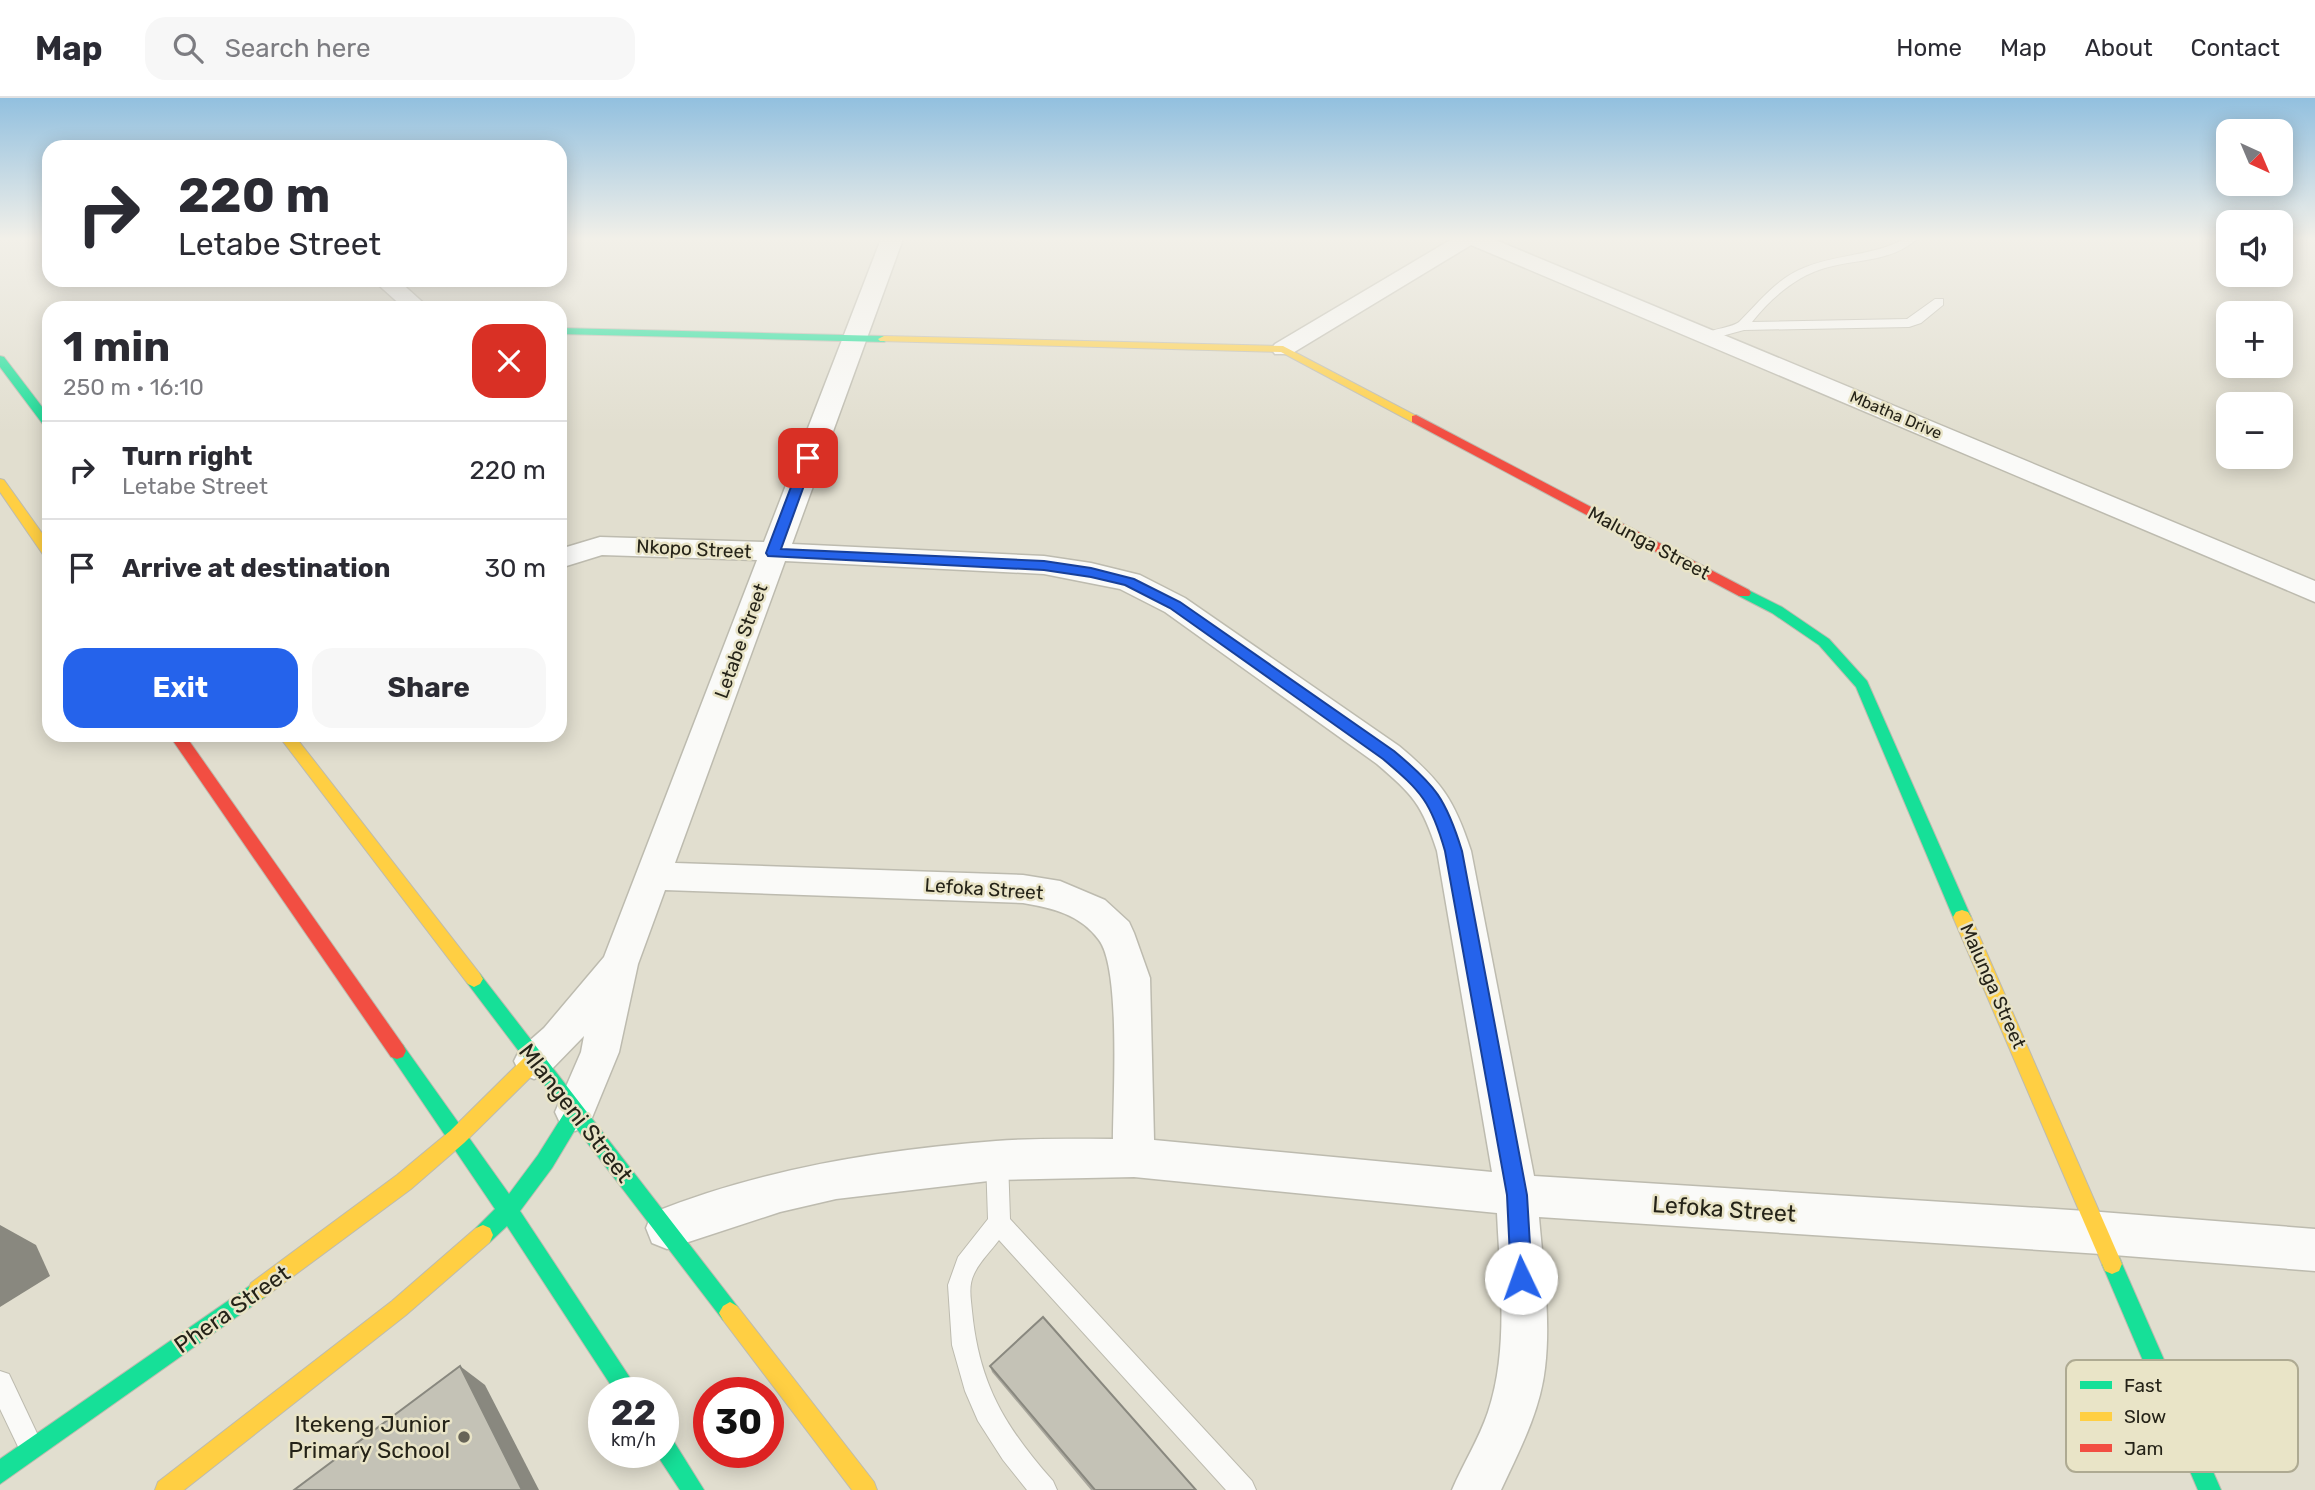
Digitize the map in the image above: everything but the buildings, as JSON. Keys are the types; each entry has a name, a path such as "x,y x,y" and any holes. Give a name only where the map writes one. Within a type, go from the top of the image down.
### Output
{"street":[{"name":"Letabe Street","path":"575,1112 600,1052 620,964 866,304"},
{"path":"1283,349 1358,304"},
{"name":"Mbatha Drive","path":"1631,304 2315,592"},
{"name":"Malunga Street","path":"567,331 1283,349 1777,610 1813,632 1840,654 1862,685 2155,1360"},
{"path":"0,359 42,415"},
{"path":"0,483 42,543"},
{"name":"Nkopo Street","path":"567,557 600,546 633,545 1044,565 1091,572 1130,582 1175,605 1388,755 1420,782 1442,813 1454,851 1517,1195 1523,1305 1522,1368 1510,1418 1476,1490"},
{"path":"189,742 618,1377"},
{"name":"Mlangeni Street","path":"291,742 866,1490"},
{"name":"Lefoka Street","path":"654,876 1023,889 1060,895 1092,910 1116,933 1131,978 1134,1158"},
{"name":"Letabe Street","path":"534,1061 558,1040 620,964"},
{"name":"Phera Street","path":"0,1473 338,1233 457,1137 534,1061"},
{"path":"166,1490 399,1308 509,1212 551,1154 575,1112"},
{"name":"Lefoka Street","path":"667,1228 780,1192 836,1178 997,1160 1134,1158 1517,1195 2101,1233 2315,1250"},
{"path":"678,1468 693,1490"},
{"name":"Malunga Street","path":"2202,1472 2210,1490"}],"lane":[{"path":"1744,326 1747,319 1764,304"},
{"path":"1707,336 1744,326 1909,323 1937,304"},
{"path":"997,1160 999,1223 965,1268 959,1282 964,1353 977,1394 992,1425 1012,1455 1044,1490"},
{"path":"999,1223 1243,1490"},
{"path":"0,1383 33,1450"}],"traffic: fast":[{"path":"567,331 884,339"},
{"path":"0,359 42,415"},
{"path":"1744,593 1777,610 1824,642 1862,685 1962,917"},
{"path":"474,979 730,1313"},
{"path":"397,1051 509,1212 618,1377"},
{"path":"483,1235 522,1193 545,1162 575,1112"},
{"path":"2112,1264 2154,1360"},
{"path":"0,1473 258,1290"},
{"path":"678,1468 693,1490"},
{"path":"2202,1472 2210,1490"}],"traffic: slow":[{"path":"884,339 1283,349 1416,419"},
{"path":"0,483 42,543"},
{"path":"291,742 474,979"},
{"path":"1962,917 2112,1264"},
{"path":"258,1290 404,1182 457,1137 534,1061"},
{"path":"166,1490 399,1308 483,1235"},
{"path":"730,1313 866,1490"}],"traffic: jam":[{"path":"1416,419 1744,593"},
{"path":"182,742 397,1051"}],"place":[{"name":"Itekeng Junior Primary School","path":"464,1437"}],"route":[{"path":"808,458 773,553 1044,565 1091,572 1130,582 1175,605 1388,755 1420,782 1442,813 1454,851 1517,1195 1521,1278"}]}
